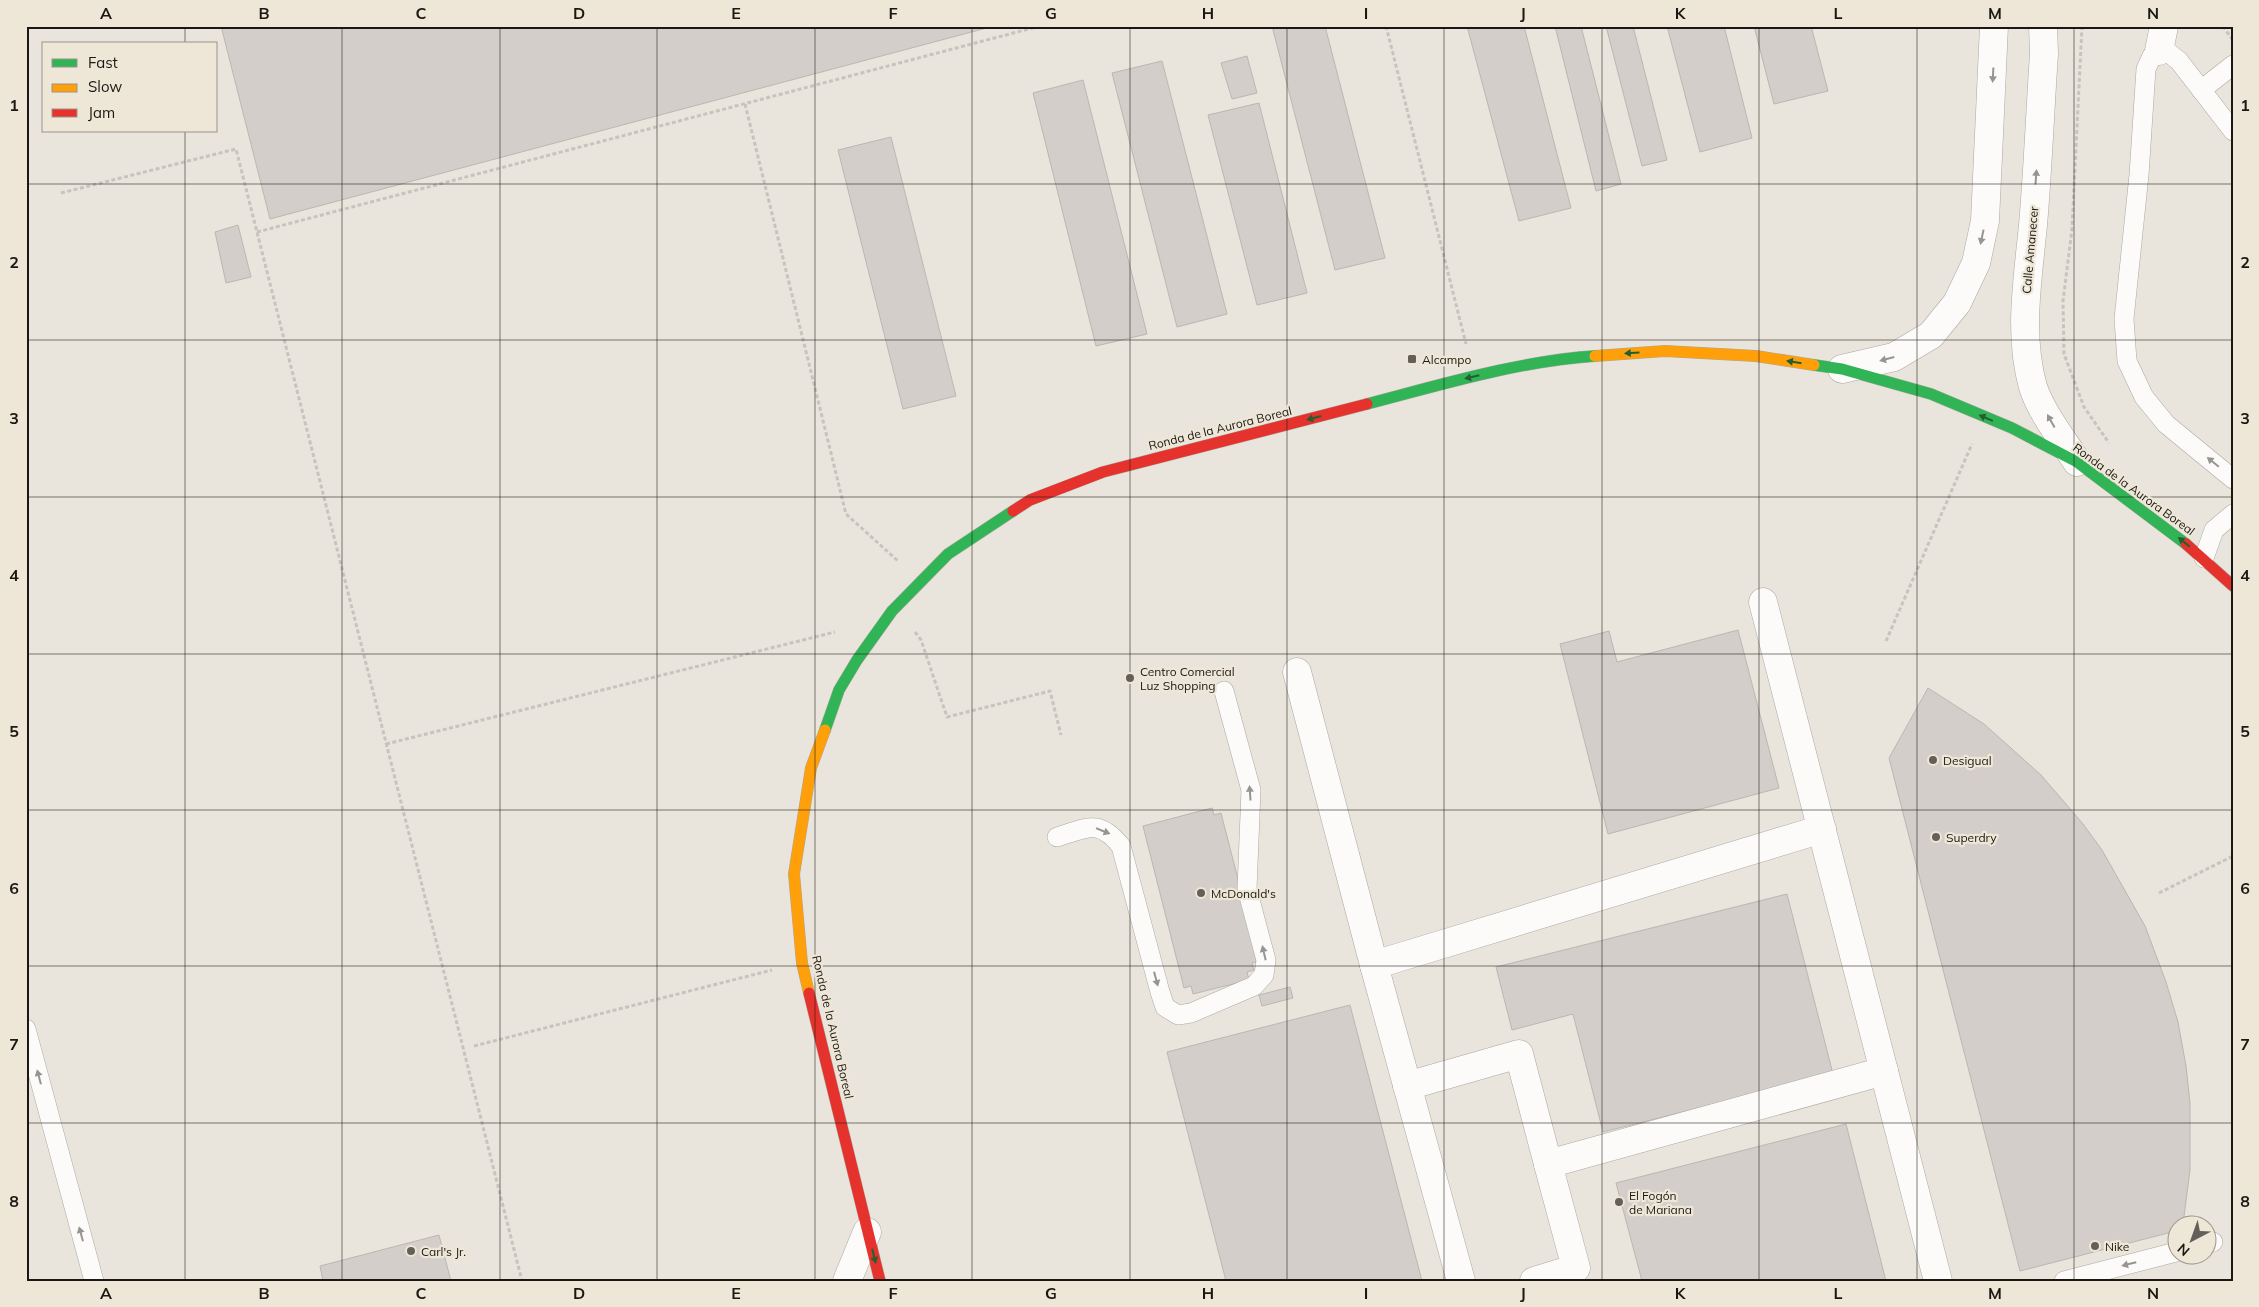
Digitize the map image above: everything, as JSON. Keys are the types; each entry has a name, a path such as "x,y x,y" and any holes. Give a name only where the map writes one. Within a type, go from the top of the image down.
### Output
{"street":[{"path":"1842,369 1894,357 1931,335 1957,303 1976,263 1985,220 1994,26"},
{"name":"Calle Amanecer","path":"2043,26 2044,54 2033,225 2026,289 2026,342 2034,388 2051,423 2077,462"},
{"name":"Ronda de la Aurora Boreal","path":"880,1281 802,963 794,874 811,768 839,690 857,660 892,611 948,554 1030,500 1102,472 1475,376 1576,357 1665,350 1756,356 1842,369 1931,394 2012,428 2077,462 2159,522 2204,558 2233,586"},
{"path":"1763,602 1938,1281"},
{"path":"1297,672 1374,966 1461,1281"},
{"path":"1374,966 1822,830"},
{"path":"1407,1086 1519,1054 1576,1268 1534,1281"},
{"path":"1548,1164 1884,1071"},
{"path":"847,1281 867,1232"}],"lane":[{"path":"2162,38 2169,53 2179,61 2233,131"},
{"path":"2162,38 2146,68 2140,175 2124,319 2127,361 2144,397 2166,424 2233,479"},
{"path":"2201,90 2233,65"},
{"path":"2204,558 2214,530 2233,514"},
{"path":"1056,837 1092,827 1109,832 1121,846 1160,992 1166,1007 1178,1015 1191,1012 1254,986 1264,975 1266,960 1247,889 1251,790 1224,691"},
{"path":"26,1029 94,1281"},
{"path":"2064,1281 2166,1255"}],"path":[{"path":"257,232 1040,26"},
{"path":"1386,26 1467,351 1475,376"},
{"path":"2223,26 2233,39"},
{"path":"745,104 846,514 900,563"},
{"path":"61,193 236,149 522,1281"},
{"path":"1886,641 1973,442"},
{"path":"892,611 912,628 921,640 947,716 1050,691 1061,735"},
{"path":"386,744 837,632"},
{"path":"2159,892 2233,856"},
{"path":"474,1046 777,969"}],"building":[{"path":"221,26 994,26 270,219"},
{"path":"1272,26 1325,26 1385,258 1335,270"},
{"path":"1467,26 1524,26 1571,208 1519,221"},
{"path":"1555,26 1581,26 1621,184 1596,191"},
{"path":"1606,26 1633,26 1667,160 1642,166"},
{"path":"1667,26 1724,26 1752,138 1700,152"},
{"path":"1754,26 1811,26 1828,91 1774,104"},
{"path":"1247,56 1257,93 1232,99 1221,63"},
{"path":"1162,61 1227,314 1177,327 1112,73"},
{"path":"1083,80 1147,334 1096,346 1033,93"},
{"path":"1259,103 1307,293 1257,305 1208,115"},
{"path":"891,137 956,396 903,409 838,150"},
{"path":"238,225 251,277 226,283 215,232"},
{"path":"1738,630 1779,788 1608,834 1560,644 1609,631 1617,662"},
{"path":"1928,688 1984,724 2041,775 2083,824 2102,850 2145,926 2166,982 2178,1022 2186,1066 2190,1103 2190,1170 2184,1214 2166,1214 2166,1234 2020,1271 1889,758"},
{"name":"McDonald's","path":"1212,808 1214,815 1221,813 1259,961 1252,963 1254,970 1247,972 1249,980 1193,994 1191,986 1184,988 1143,826"},
{"path":"1787,894 1833,1074 1603,1132 1573,1014 1512,1030 1496,967"},
{"path":"1290,987 1293,998 1262,1006 1259,995"},
{"path":"1350,1005 1422,1281 1226,1281 1167,1052"},
{"path":"1846,1124 1886,1281 1642,1281 1616,1183"},
{"name":"Carl's Jr.","path":"439,1235 451,1281 323,1281 320,1266"}],"traffic: fast":[{"path":"1367,404 1509,368 1595,356"},
{"path":"1814,365 1842,369 1931,394 2012,428 2077,462 2186,544"},
{"path":"825,730 839,690 857,660 892,611 948,554 1013,511"}],"traffic: slow":[{"path":"1595,356 1665,351 1756,356 1814,365"},
{"path":"809,993 802,963 794,874 811,768 825,730"}],"traffic: jam":[{"path":"1013,511 1030,500 1103,472 1367,404"},
{"path":"2186,544 2233,586"},
{"path":"809,993 880,1281"}],"place":[{"name":"Alcampo","path":"1412,359"},
{"name":"Centro Comercial Luz Shopping","path":"1130,678"},
{"name":"Desigual","path":"1933,760"},
{"name":"Superdry","path":"1936,837"},
{"name":"McDonald's","path":"1201,893"},
{"name":"El Fogón de Mariana","path":"1619,1202"},
{"name":"Nike","path":"2095,1246"},
{"name":"Carl's Jr.","path":"411,1251"}]}
